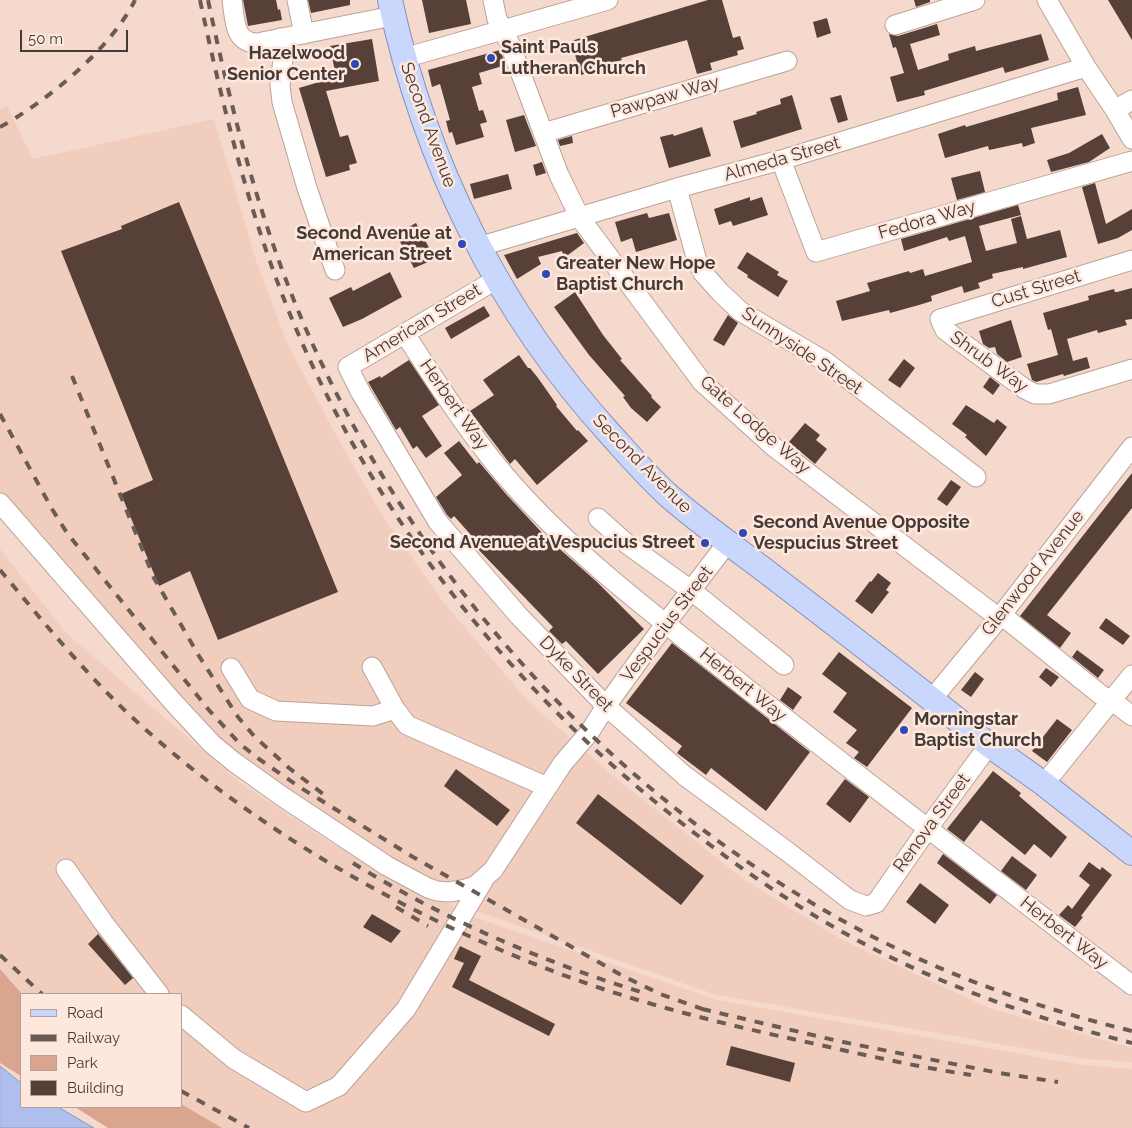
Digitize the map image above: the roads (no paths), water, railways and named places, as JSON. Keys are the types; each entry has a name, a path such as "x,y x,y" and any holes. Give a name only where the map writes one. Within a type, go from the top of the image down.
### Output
{"main road":[{"name":"Second Avenue","path":"392,8 404,58 436,155 452,194 478,247 553,366 596,419 668,495 1132,853"}],"street":[{"path":"232,0 238,34 243,41 249,43 304,34 392,8"},
{"path":"297,0 304,34"},
{"name":"Gate Lodge Way","path":"493,0 497,19 559,175 580,218 702,382 774,446 998,618 1009,621 1101,695 1132,716"},
{"path":"895,25 975,0"},
{"path":"1047,0 1086,67 1132,139"},
{"path":"404,58 503,31 599,1"},
{"path":"280,38 283,58 280,85 282,102 307,188 335,270"},
{"name":"Pawpaw Way","path":"543,133 787,61"},
{"name":"Almeda Street","path":"478,247 677,188 781,160 1086,67"},
{"path":"1115,110 1132,100"},
{"name":"Fedora Way","path":"781,160 816,252 1132,161"},
{"name":"Sunnyside Street","path":"677,188 697,261 703,273 720,292 740,311 826,362 976,477"},
{"name":"Cust Street","path":"940,318 1132,260"},
{"name":"American Street","path":"348,367 497,279"},
{"name":"Shrub Way","path":"940,318 945,330 1025,389 1035,394 1049,394 1132,369"},
{"name":"Herbert Way","path":"405,334 444,392 514,486 588,560 629,596 666,623 846,767 1132,985"},
{"name":"Dyke Street","path":"348,367 361,393 438,522 519,616 606,706 685,776 850,900 866,906 876,903"},
{"name":"Glenwood Avenue","path":"932,699 1132,447"},
{"path":"0,503 190,722 234,762 387,866 417,882 437,891 449,892 468,888 484,879"},
{"path":"598,518 627,544 692,591 784,665"},
{"name":"Vespucius Street","path":"484,879 504,855 563,763 589,733 606,706 666,623 728,542"},
{"path":"372,667 407,725 547,787"},
{"path":"230,668 250,699 276,711 373,716 396,709"},
{"path":"1044,784 1132,675"},
{"name":"Renova Street","path":"876,903 989,744"},
{"path":"66,869 102,922 158,993"},
{"path":"182,1016 234,1059 306,1102 339,1086 406,1009 484,879"}],"water":[{"path":"0,1066 20,1082 20,1108 60,1108 94,1128 0,1128"}],"railway":[{"path":"0,127 38,103 76,72 110,37 135,0"},
{"path":"200,0 244,181 289,313 308,356 341,422 377,486 418,547 462,606 509,662 559,715 669,813 719,852 825,922 880,952 972,993 1035,1015 1132,1043"},
{"path":"208,0 239,132 264,219 295,303 313,345 356,430 405,511 460,588 520,661 586,730 657,793 732,851 812,903 888,944 967,979 1049,1008 1132,1031"},
{"path":"72,376 154,578 199,656 238,717 254,736 289,768 327,797"},
{"path":"0,414 67,533 208,709 240,744 301,788 413,857 623,976 660,994 708,1011"},
{"path":"0,570 106,692 145,729 195,771 303,847 421,913 481,942 542,967 603,989 656,1005 709,1020 789,1038 894,1061 971,1075"},
{"path":"353,863 422,903 458,921 531,953 644,993"},
{"path":"396,907 428,926"},
{"path":"0,955 41,993"},
{"path":"702,1009 838,1041 999,1073 1058,1082"},
{"path":"182,1092 249,1128"}],"place":[{"name":"Saint Pauls Lutheran Church","path":"491,58"},
{"name":"Hazelwood Senior Center","path":"355,64"},
{"name":"Second Avenue at American Street","path":"462,244"},
{"name":"Greater New Hope Baptist Church","path":"546,274"},
{"name":"Second Avenue Opposite Vespucius Street","path":"743,533"},
{"name":"Second Avenue at Vespucius Street","path":"705,543"},
{"name":"Morningstar Baptist Church","path":"904,730"}]}
